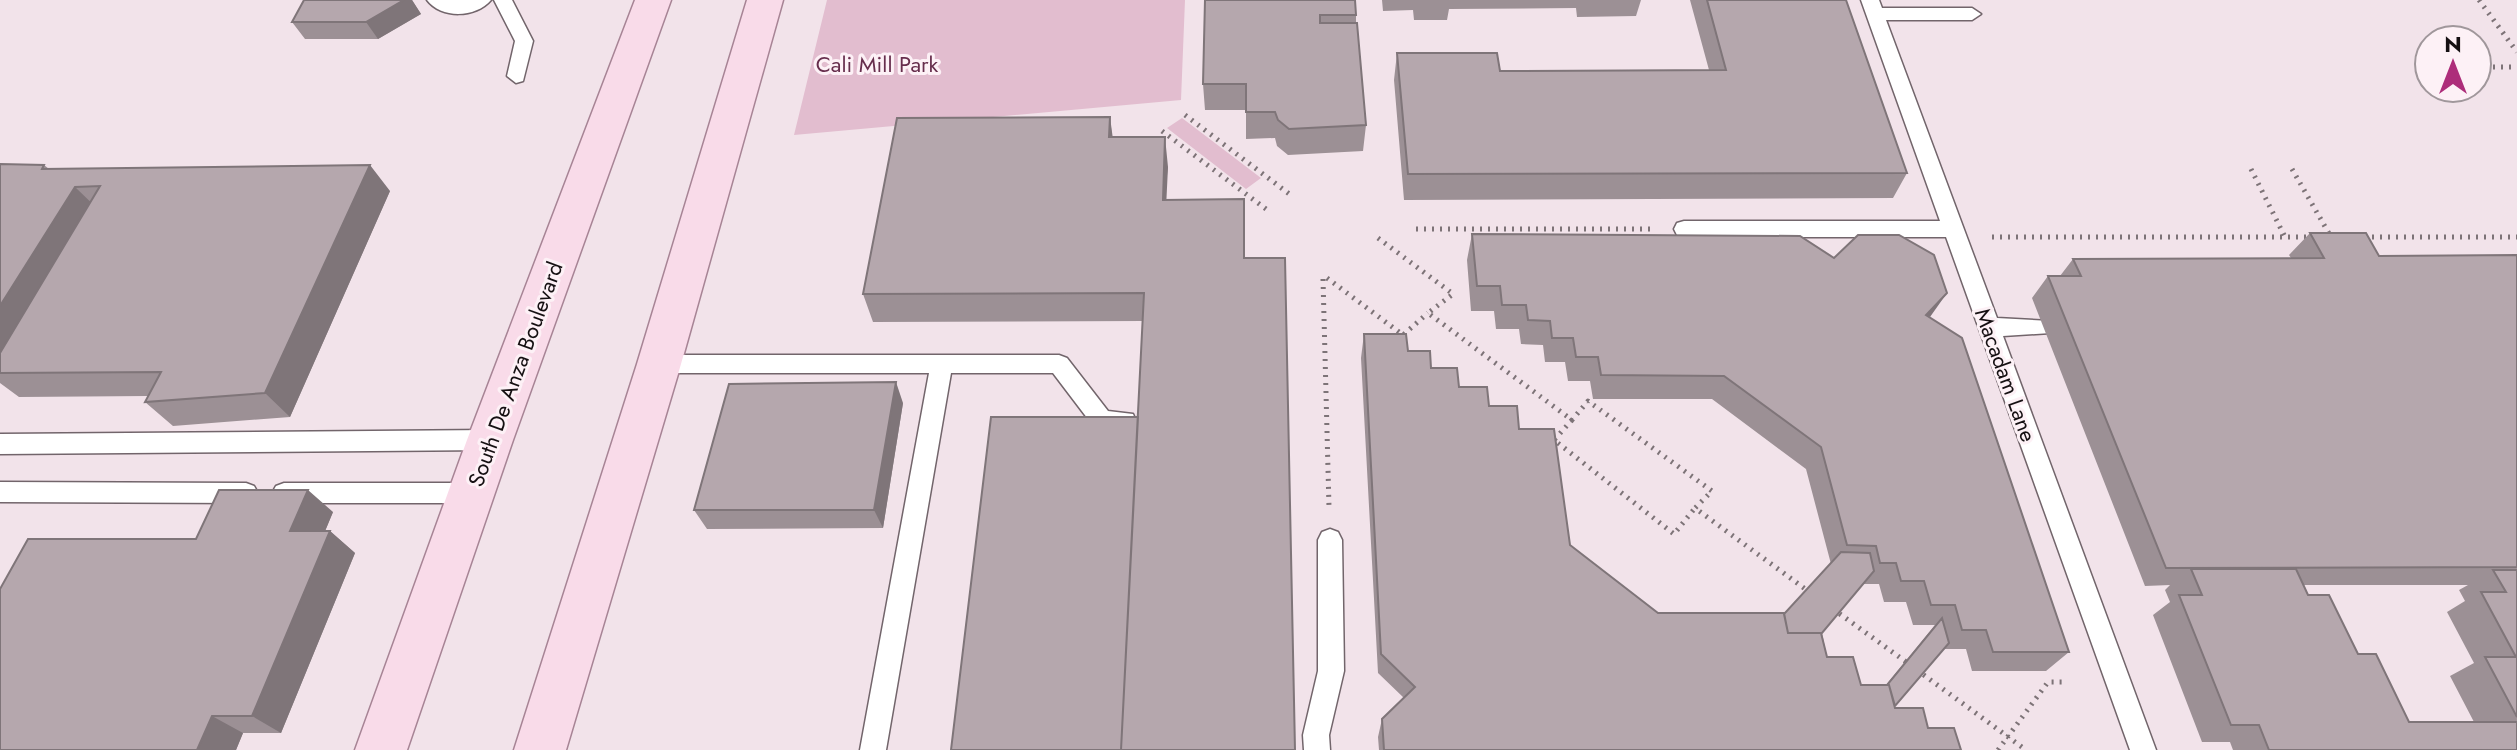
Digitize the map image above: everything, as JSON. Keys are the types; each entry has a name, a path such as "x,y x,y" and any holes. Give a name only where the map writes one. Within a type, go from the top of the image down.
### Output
{"main road":[{"name":"South De Anza Boulevard","path":"381,750 490,440 653,0"},
{"path":"540,750 659,364 765,0"}],"lane":[{"path":"436,0 447,8 463,9 482,0"},
{"path":"503,0 524,41 516,76"},
{"path":"1872,7 1972,14"},
{"name":"Macadam Lane","path":"1872,7 2143,750"},
{"path":"1684,229 1952,229"},
{"path":"1989,327 2043,327"},
{"path":"659,364 1059,364 1102,420 1142,421"},
{"path":"873,750 941,365"},
{"path":"0,444 490,440"},
{"path":"0,492 471,493"},
{"path":"1317,750 1316,735 1331,671 1330,540"}],"path":[{"path":"2479,0 2517,52"},
{"path":"2493,67 2517,67"},
{"path":"1185,115 1292,196"},
{"path":"1162,131 1270,212"},
{"path":"2251,169 2285,237"},
{"path":"2292,169 2331,237"},
{"path":"1416,229 1684,229"},
{"path":"1991,237 2347,237"},
{"path":"2362,237 2517,237"},
{"path":"1330,540 1325,279 1403,335 1453,294 1378,238"},
{"path":"1428,313 1572,420"},
{"path":"1588,401 1712,491 1695,508 1674,534 1554,440 1588,401"},
{"path":"1695,508 2026,750"},
{"path":"1998,750 2048,682 2063,682"}],"green space":[{"name":"Cali Mill Park","path":"827,0 1185,0 1181,100 794,135"},
{"path":"1182,118 1261,178 1246,189 1167,128"}],"building":[{"path":"304,0 404,0 366,22 292,22"},
{"path":"1205,0 1355,0 1356,15 1320,15 1320,23 1357,23 1366,125 1289,129 1278,120 1275,112 1246,112 1246,84 1203,84"},
{"path":"1707,0 1846,0 1907,173 1408,174 1397,53 1497,53 1500,71 1726,70"},
{"path":"1110,117 1109,137 1165,137 1163,200 1244,199 1244,258 1285,258 1295,750 1121,750 1144,293 863,294 897,118"},
{"path":"0,164 44,165 42,169 370,165 265,393 145,402 161,372 0,373 0,353 100,186 75,187 0,306"},
{"path":"2310,233 2366,233 2379,256 2517,255 2517,567 2166,568 2048,276 2081,276 2073,259 2324,258"},
{"path":"1472,234 1800,236 1834,258 1858,235 1899,235 1934,255 1947,293 1926,315 1962,338 2069,652 1993,652 1986,630 1962,630 1955,605 1931,605 1924,581 1901,581 1896,563 1880,563 1876,546 1847,545 1821,447 1724,376 1601,375 1598,357 1576,357 1573,338 1552,338 1550,321 1528,320 1526,305 1502,305 1500,286 1477,286"},
{"path":"1364,334 1406,334 1408,351 1430,351 1431,368 1457,368 1459,387 1487,387 1489,406 1517,406 1519,429 1554,429 1570,545 1658,613 1784,613 1788,633 1821,633 1827,657 1853,657 1861,685 1889,685 1895,708 1923,708 1928,728 1954,728 1961,750 1384,750 1382,719 1415,687 1381,654"},
{"path":"896,382 874,510 694,510 729,384"},
{"path":"991,417 1138,417 1121,750 951,750"},
{"path":"219,490 308,490 290,531 330,531 252,716 212,716 197,750 0,750 0,589 28,539 196,539"},
{"path":"1841,552 1870,553 1874,571 1822,633 1788,633 1784,614"},
{"path":"2191,569 2296,569 2308,595 2329,595 2358,654 2376,654 2409,722 2517,722 2517,750 2269,750 2259,725 2231,725 2179,595 2202,595"},
{"path":"2493,570 2517,570 2517,717 2485,657 2516,657 2481,592 2506,592"},
{"path":"1942,618 1949,643 1895,706 1887,685"}]}
